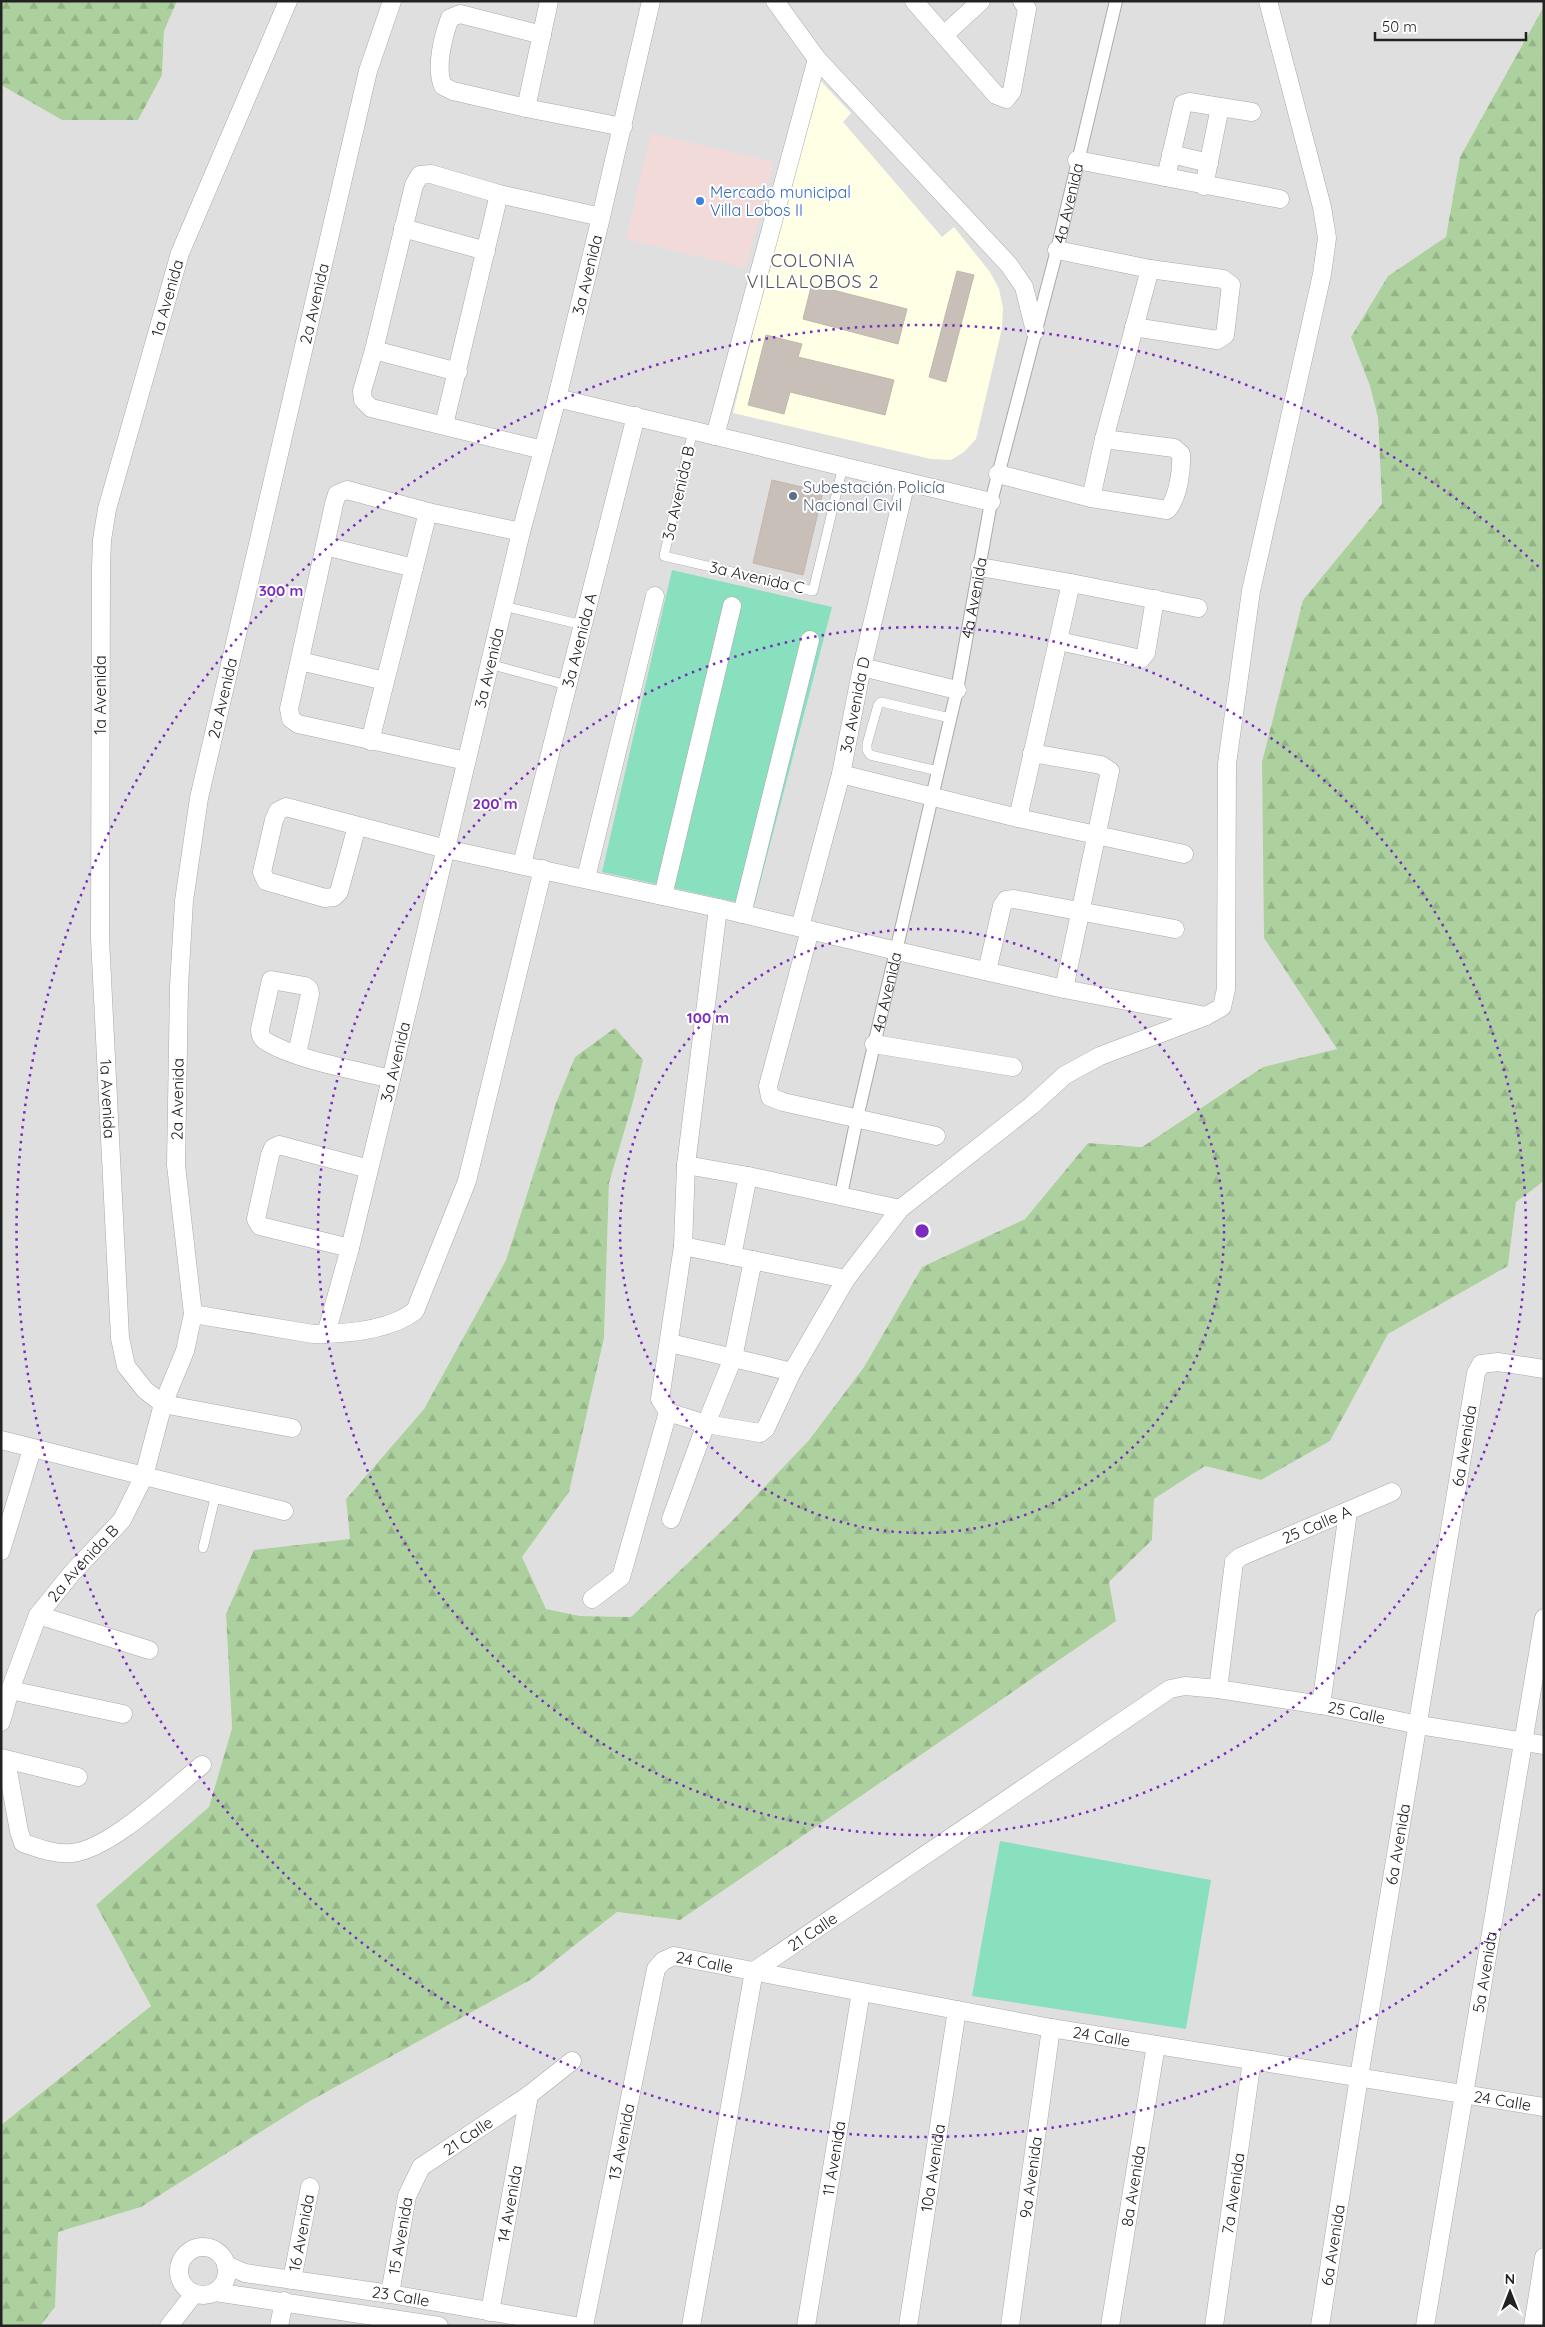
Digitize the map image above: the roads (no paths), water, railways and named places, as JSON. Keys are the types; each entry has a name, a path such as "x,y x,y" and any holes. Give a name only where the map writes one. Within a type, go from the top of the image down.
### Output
{"street":[{"name":"1a Avenida","path":"163,1404 145,1390 126,1366 120,1338 100,938 102,540 110,500 180,253 288,1"},
{"name":"2a Avenida","path":"163,1404 185,1351 193,1314 176,1165 179,986 186,882 201,788 368,72 392,1"},
{"path":"526,108 549,1"},
{"name":"3a Avenida","path":"326,1334 350,1248 521,532 557,398 601,218 650,1"},
{"path":"775,1 818,59 1010,265 1024,287 1036,331"},
{"path":"914,1 996,95 1006,98 1012,90 1025,23 1027,9 1022,1"},
{"path":"944,35 980,1"},
{"name":"4a Avenida","path":"841,1195 857,1118 957,690 991,502 1057,250 1116,1"},
{"path":"718,908 686,1165 683,1246 670,1343 660,1399 668,1412 706,1424 760,1433 766,1428 792,1372 846,1279 900,1209 1031,1106 1065,1075 1100,1056 1206,1016 1222,1007 1226,989 1227,764 1251,591 1322,274 1327,238 1322,207 1268,1"},
{"path":"542,35 460,14 450,18 446,29 439,76 443,86 453,91 526,108 623,127"},
{"path":"715,436 818,59"},
{"path":"1166,177 1183,104 1189,102 1252,112"},
{"path":"1204,186 1220,106"},
{"path":"1170,154 1209,163"},
{"path":"1078,160 1204,186 1280,199"},
{"path":"543,450 371,408 363,400 362,391 374,350 414,185 420,175 431,174 499,194 601,218"},
{"path":"444,425 499,194"},
{"path":"403,228 486,251"},
{"path":"1057,250 1150,269 1223,279 1231,285 1224,335 1217,340 1206,340 1134,327"},
{"path":"1091,498 1104,439 1150,269"},
{"path":"374,350 458,372"},
{"path":"557,398 991,502"},
{"name":"3a Avenida A","path":"522,864 636,416"},
{"path":"998,474 1091,498 1167,510 1172,505 1182,463 1181,454 1174,448 1104,439"},
{"name":"3a Avenida D","path":"857,1118 783,1102 770,1097 768,1086 841,774 862,668 906,482"},
{"path":"466,761 298,724 291,719 289,709 337,494 347,490 428,512 521,532"},
{"path":"370,741 428,512"},
{"path":"325,546 414,568"},
{"path":"980,567 1198,608"},
{"path":"1018,818 1071,583"},
{"path":"586,878 655,596"},
{"path":"1059,641 1141,660 1146,653 1155,599"},
{"path":"663,896 732,606"},
{"path":"742,914 810,640"},
{"path":"300,661 385,681"},
{"path":"862,668 957,690"},
{"path":"1032,753 1101,765 1110,771 1064,988"},
{"path":"841,774 1018,818 1184,854"},
{"path":"357,826 340,892 334,897 326,898 266,881 262,872 274,820 278,812 286,807 446,849 718,908 896,952 1206,1016"},
{"path":"193,1314 326,1334 390,1326 404,1320 415,1311 467,1181 543,869"},
{"path":"987,971 1002,906 1006,900 1014,899 1175,929"},
{"path":"874,1044 1013,1067"},
{"path":"297,1054 391,1079"},
{"path":"857,1118 936,1136"},
{"path":"350,1248 260,1226 256,1219 270,1155 273,1148 279,1145 369,1169"},
{"path":"686,1165 841,1195 900,1209"},
{"path":"732,1256 748,1176"},
{"path":"683,1246 846,1279"},
{"path":"671,1519 733,1358 753,1260"},
{"path":"670,1343 792,1372"},
{"name":"6a Avenida","path":"1320,2326 1359,2077 1476,1373 1481,1364 1498,1362 1544,1369"},
{"path":"163,1404 292,1428"},
{"name":"2a Avenida B","path":"1,1722 10,1690 38,1615 72,1573 122,1520 144,1476 163,1404"},
{"path":"592,1599 621,1577 668,1412"},
{"path":"1,1440 284,1511"},
{"path":"1,1551 32,1449"},
{"name":"25 Calle A","path":"1218,1690 1234,1562 1240,1557 1392,1492"},
{"path":"1321,1705 1348,1512"},
{"path":"38,1615 149,1650"},
{"name":"5a Avenida","path":"1424,2326 1544,1618"},
{"name":"25 Calle","path":"1170,1689 1184,1686 1321,1705 1419,1725 1544,1745"},
{"name":"21 Calle","path":"754,1972 1170,1689"},
{"path":"10,1690 123,1714"},
{"path":"78,1777 4,1759 23,1843 49,1851 70,1854 87,1850 119,1832 202,1765"},
{"name":"24 Calle","path":"663,1961 674,1956 1051,2028 1544,2107"},
{"name":"13 Avenida","path":"584,2326 656,1970 663,1961"},
{"path":"691,2326 754,1972"},
{"name":"11 Avenida","path":"806,2326 861,1992"},
{"name":"10a Avenida","path":"908,2326 957,2010"},
{"name":"9a Avenida","path":"1010,2326 1051,2028"},
{"name":"8a Avenida","path":"1110,2326 1156,2045"},
{"name":"7a Avenida","path":"1214,2326 1252,2060"},
{"name":"21 Calle","path":"414,2179 421,2167 530,2095 572,2061"},
{"name":"14 Avenida","path":"490,2312 530,2095"},
{"name":"15 Avenida","path":"390,2294 407,2196 414,2179"},
{"name":"16 Avenida","path":"292,2280 310,2187"},
{"path":"169,2326 191,2299 216,2292 225,2280 226,2265 221,2256 213,2249 198,2247 187,2252 180,2262 178,2275 191,2299 183,2326"},
{"path":"1533,2326 1544,2257"},
{"name":"23 Calle","path":"226,2265 245,2273 390,2294 574,2326"},
{"name":"23 Calle","path":"216,2292 284,2301 384,2322 439,2326"},
{"path":"279,2326 284,2301"}],"lane":[{"name":"3a Avenida B","path":"664,556 693,430"},
{"name":"3a Avenida C","path":"664,556 813,591 843,466"},
{"path":"503,606 582,625"},
{"path":"489,664 567,685"},
{"path":"938,771 870,755 867,750 867,744 878,705 881,702 950,718"},
{"path":"203,1548 216,1494"}],"place":[{"name":"Mercado municipal Villa Lobos II","path":"700,201"},
{"name":"Subestación Policía Nacional Civil","path":"793,496"}],"district":[{"name":"COLONIA VILLALOBOS 2","path":"813,271"}]}
